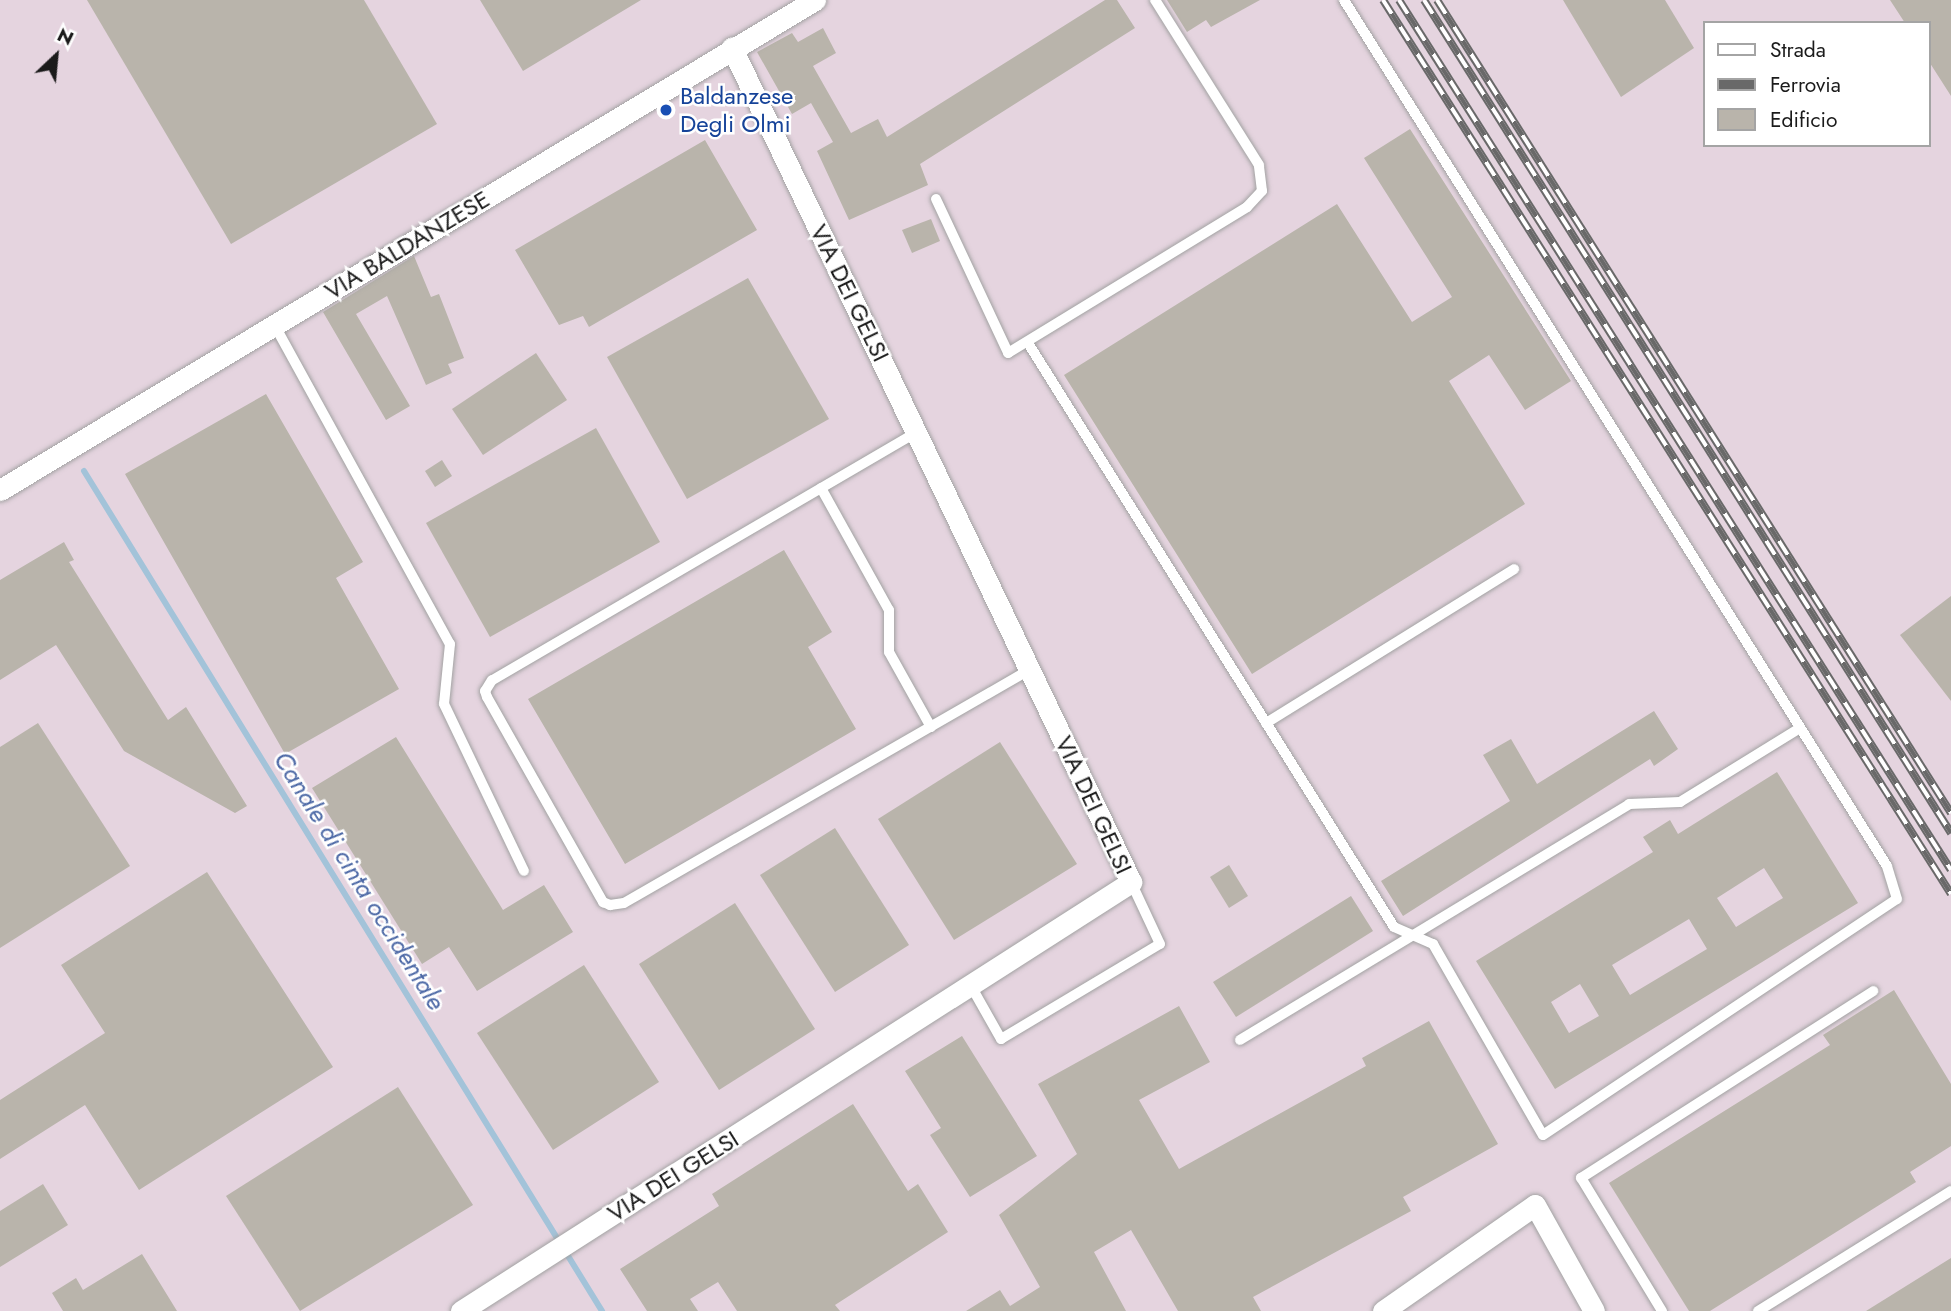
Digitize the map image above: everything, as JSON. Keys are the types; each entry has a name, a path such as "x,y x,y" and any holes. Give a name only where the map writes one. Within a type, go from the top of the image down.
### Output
{"street":[{"name":"VIA BALDANZESE","path":"0,490 815,0"},
{"name":"VIA DEI GELSI","path":"461,1311 1131,883 732,48"},
{"path":"1383,1311 1535,1205 1594,1311"}],"lane":[{"path":"936,199 1008,353 1247,207 1262,191 1259,165 1155,0"},
{"path":"1028,343 1394,927 1433,944 1543,1135 1897,899 1887,866 1344,0"},
{"path":"275,326 450,644 444,704 524,871"},
{"path":"917,432 492,680 485,691 487,698 603,902 610,905 624,903 1030,670"},
{"path":"821,488 889,610 889,652 930,727"},
{"path":"1266,723 1514,569"},
{"path":"1240,1040 1629,804 1680,803 1800,728"},
{"path":"971,986 1001,1039 1160,944 1131,883"},
{"path":"1662,1311 1581,1178 1874,991"},
{"path":"1758,1311 1951,1191"}],"shaded area":[{"path":"0,0 1951,0 1951,1311 0,1311"}],"building":[{"path":"87,0 364,0 437,124 231,244"},
{"path":"480,0 641,0 523,71"},
{"path":"1105,0 1117,0 1135,28 920,164 928,185 849,220 817,151 833,142 811,103 792,114 757,52 792,33 798,42 823,28 836,53 813,66 851,133 878,119 887,137"},
{"path":"1167,0 1260,0 1211,27 1206,20 1187,32"},
{"path":"1563,0 1665,0 1694,48 1621,97"},
{"path":"1890,0 1951,0 1951,96 1930,63 1930,21 1904,21"},
{"path":"1410,129 1571,381 1525,410 1489,355 1449,381 1525,504 1252,674 1064,375 1337,204 1412,322 1452,297 1364,158"},
{"path":"705,140 757,230 589,327 583,316 559,325 515,250"},
{"path":"931,219 940,241 912,253 902,230"},
{"path":"414,256 431,297 439,294 464,358 448,364 452,373 426,385 387,296 356,314 410,406 386,420 323,312"},
{"path":"748,278 829,419 687,499 607,357"},
{"path":"536,353 567,400 483,455 452,409"},
{"path":"266,394 363,562 336,578 399,689 285,754 125,474"},
{"path":"596,428 660,542 490,637 426,523"},
{"path":"442,460 452,476 435,487 425,471"},
{"path":"64,542 74,560 69,562 168,720 186,707 247,806 235,813 124,751 56,645 0,680 0,580"},
{"path":"784,550 832,632 808,647 856,729 625,864 528,699"},
{"path":"1951,596 1951,701 1900,635"},
{"path":"1654,711 1678,749 1654,766 1650,759 1403,916 1381,881 1510,801 1483,755 1511,739 1537,784"},
{"path":"38,723 130,866 0,948 0,747"},
{"path":"396,737 503,910 544,885 573,932 477,991 449,947 422,964 312,788"},
{"path":"1000,742 1077,864 954,940 878,819"},
{"path":"1777,772 1858,903 1555,1089 1476,961 1653,852 1643,837 1670,820 1678,834","holes":["1764,868 1783,898 1736,927 1717,898","1689,919 1707,949 1630,995 1612,965","1580,984 1599,1016 1569,1033 1551,1002"]},
{"path":"835,828 909,945 835,992 760,875"},
{"path":"1229,865 1248,896 1229,908 1210,877"},
{"path":"207,872 333,1067 139,1190 85,1105 0,1159 0,1100 105,1033 61,965"},
{"path":"1351,896 1373,931 1236,1017 1213,982"},
{"path":"735,903 815,1029 719,1090 639,964"},
{"path":"584,965 659,1082 553,1150 477,1033"},
{"path":"1894,990 1951,1084 1951,1146 1910,1172 1916,1182 1710,1311 1689,1311 1609,1183 1830,1045 1823,1035"},
{"path":"1179,1006 1210,1062 1139,1100 1179,1169 1366,1066 1362,1058 1429,1021 1498,1144 1403,1197 1411,1211 1253,1297 1261,1311 1178,1311 1131,1230 1094,1252 1126,1311 966,1311 1000,1290 1010,1306 1040,1287 999,1215 1077,1154 1038,1084"},
{"path":"962,1036 1037,1156 970,1197 930,1135 941,1128 905,1071"},
{"path":"398,1087 473,1205 300,1311 226,1196"},
{"path":"853,1104 908,1191 918,1184 948,1232 835,1305 840,1311 737,1311 718,1282 690,1299 698,1311 647,1311 620,1269 719,1206 712,1194"},
{"path":"43,1184 68,1225 0,1267 0,1211"},
{"path":"142,1254 177,1311 63,1311 52,1293 76,1278 83,1290"},
{"path":"1951,1258 1951,1311 1866,1311"}],"waterway":[{"name":"Canale di cinta occidentale","path":"84,471 602,1311"}],"railway":[{"path":"1383,0 1951,894"},
{"path":"1399,0 1951,870"},
{"path":"1424,0 1951,833"},
{"path":"1437,0 1951,813"}],"place":[{"name":"Baldanzese Degli Olmi","path":"666,110"}]}
